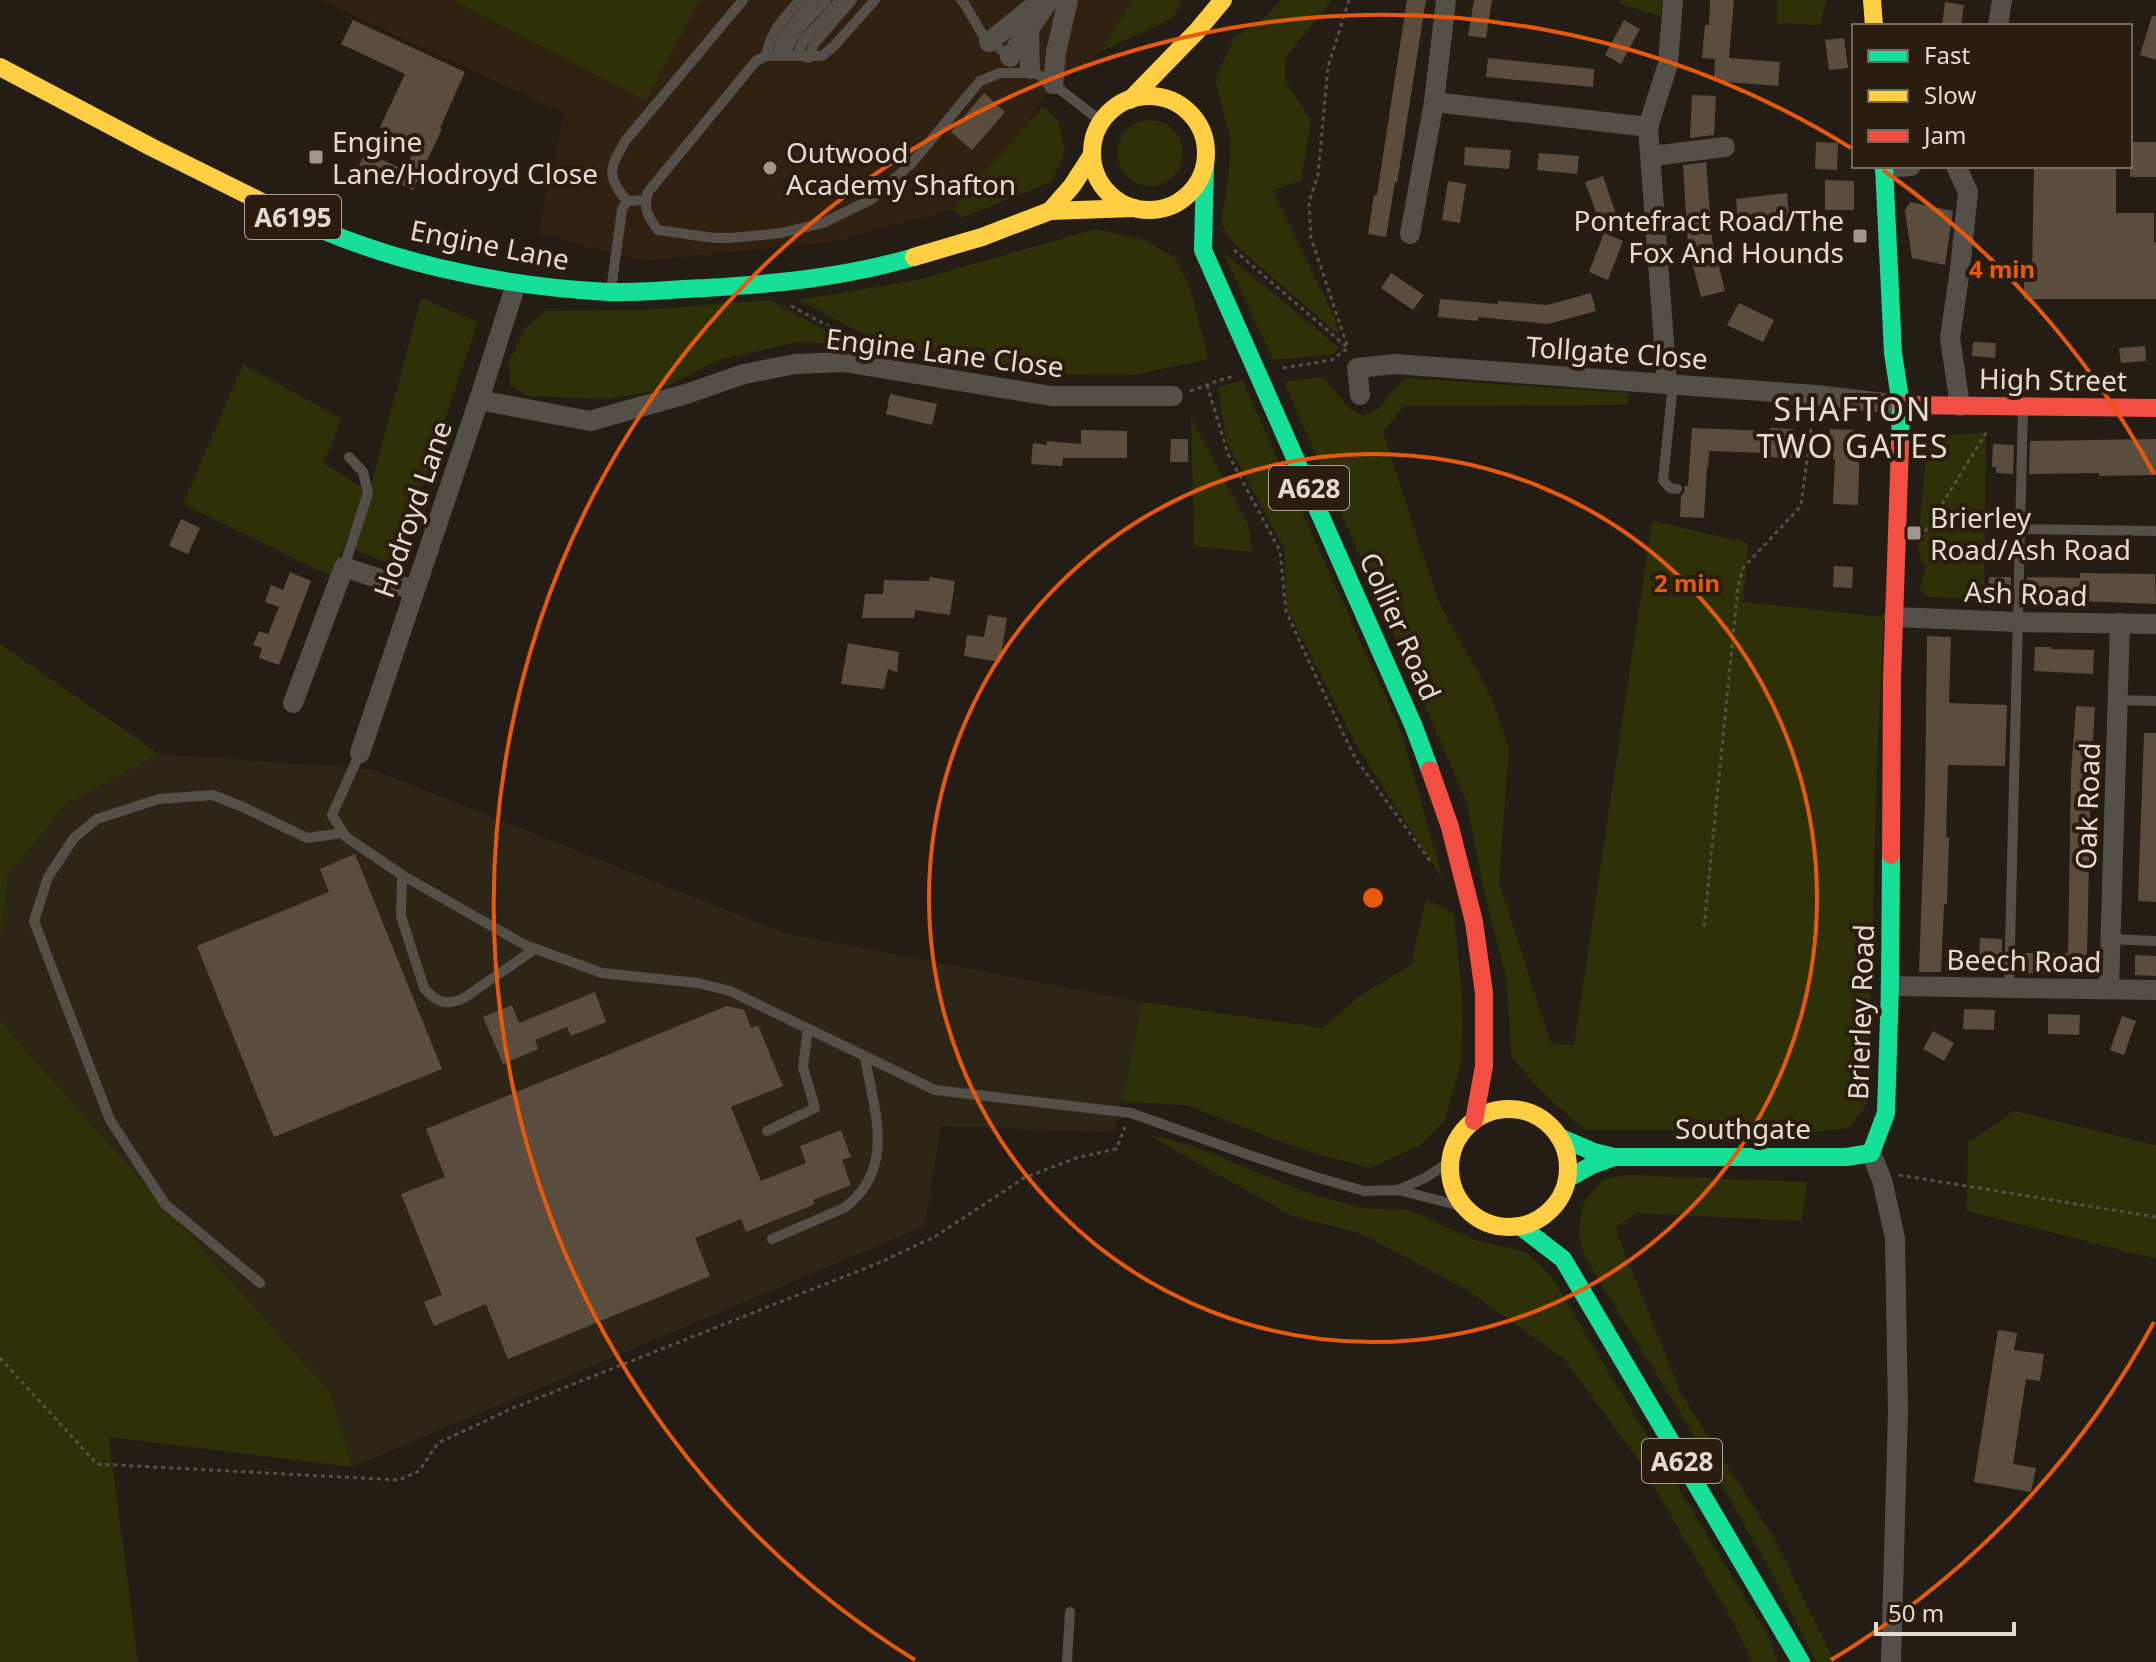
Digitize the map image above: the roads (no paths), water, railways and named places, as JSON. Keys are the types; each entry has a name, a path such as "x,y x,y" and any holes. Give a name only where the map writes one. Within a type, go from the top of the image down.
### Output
{"main road":[{"path":"1130,100 1223,0"},
{"path":"1872,0 1874,24"},
{"path":"1192,61 1197,31"},
{"name":"Engine Lane","path":"0,67 322,232 435,267 516,284 611,292 763,285 884,266 982,237 1050,211 1140,209"},
{"name":"A628","path":"1190,88 1194,119 1205,142 1205,167"},
{"path":"1092,155 1093,143 1102,122 1114,108 1130,100 1148,96 1165,99 1182,106 1194,119"},
{"name":"Engine Lane","path":"1050,211 1072,186 1092,155"},
{"name":"A628","path":"1092,155 1100,183 1109,194 1121,203 1140,209"},
{"path":"1140,209 1161,209 1176,203 1199,182 1205,167"},
{"name":"Collier Road","path":"1205,167 1203,250 1414,727 1445,813 1474,922 1484,993 1484,1066 1474,1121"},
{"name":"Brierley Road","path":"1875,1163 1886,1113 1892,679 1901,405 1893,353 1884,168"},
{"name":"Collier Road","path":"1140,209 1160,216 1203,250"},
{"name":"High Street","path":"1901,405 2156,408"},
{"name":"Collier Road","path":"1484,1044 1513,1109"},
{"path":"1465,1207 1456,1194 1451,1177 1454,1145 1462,1132 1474,1121 1499,1110 1513,1109 1540,1118 1559,1137 1568,1164 1560,1230 1563,1259"},
{"name":"Southgate","path":"1559,1137 1614,1157 1846,1157 1875,1163"},
{"name":"Southgate","path":"1564,1187 1592,1165 1614,1157"},
{"path":"1520,1226 1537,1221 1551,1210 1564,1187"},
{"name":"A628","path":"1465,1207 1490,1224 1520,1226 1563,1259 1801,1662"}],"street":[{"path":"995,46 1029,0"},
{"path":"995,46 1045,0"},
{"path":"995,46 1029,30 1045,0"},
{"path":"1040,76 1056,52 1068,0"},
{"path":"1410,234 1434,102 1446,0"},
{"path":"1670,383 1648,127 1668,64 1673,0"},
{"path":"1998,24 2002,0"},
{"path":"1029,30 1040,76"},
{"path":"1434,102 1648,127"},
{"path":"1652,156 1725,147"},
{"path":"1957,168 1968,192 1950,338 1960,406"},
{"name":"Hodroyd Lane","path":"360,753 516,284"},
{"name":"Engine Lane Close","path":"479,400 590,421 744,374 782,366 844,362 1051,396 1173,396"},
{"name":"Tollgate Close","path":"1360,395 1357,368 1395,364 1670,383 1901,405"},
{"path":"293,703 344,567 413,590"},
{"name":"Ash Road","path":"1894,617 2156,624"},
{"name":"Oak Road","path":"2109,989 2120,623"},
{"name":"Beech Road","path":"1890,986 2156,990"},
{"path":"1875,1163 1895,1238 1898,1412 1891,1662"}],"lane":[{"path":"627,201 616,188 612,163 644,117 743,0"},
{"path":"786,56 768,42 800,0"},
{"path":"786,56 777,47 813,0"},
{"path":"786,56 797,32 826,0"},
{"path":"786,56 840,0"},
{"path":"786,56 814,44 852,0"},
{"path":"875,0 822,56 786,56 756,61 648,192 645,203 650,219 658,230 732,238 781,233 823,223 872,199 912,163 980,81 1000,73 1040,76"},
{"path":"961,0 995,46 1102,122"},
{"path":"627,201 646,200"},
{"path":"611,292 622,210 627,201"},
{"path":"1670,383 1663,480 1670,488 1677,489"},
{"path":"2009,989 2023,408"},
{"path":"344,567 368,493 363,472 349,457"},
{"path":"2021,529 2156,531"},
{"path":"2118,700 2156,701"},
{"path":"360,753 332,815 346,837 402,875 525,945 602,973 698,983 730,991 935,1090 1131,1113 1364,1191 1398,1190 1465,1207"},
{"path":"260,1283 165,1204 110,1120 34,921 48,877 74,838 97,819 159,799 213,795 307,838 343,833"},
{"path":"402,875 401,916 424,988 442,1002 452,1003 464,998 535,949"},
{"path":"2112,939 2156,941"},
{"path":"767,1131 815,1108 803,1067 808,1029"},
{"path":"772,1239 844,1208 868,1181 878,1154 879,1138 865,1057"},
{"path":"1398,1190 1425,1178 1451,1161"},
{"path":"1067,1662 1070,1612"}],"place":[{"name":"Engine Lane/Hodroyd Close","path":"316,157"},
{"name":"Outwood Academy Shafton","path":"770,168"},
{"name":"Pontefract Road/The Fox And Hounds","path":"1860,236"},
{"name":"Brierley Road/Ash Road","path":"1914,533"}],"district":[{"name":"SHAFTON TWO GATES","path":"1853,426"}]}
